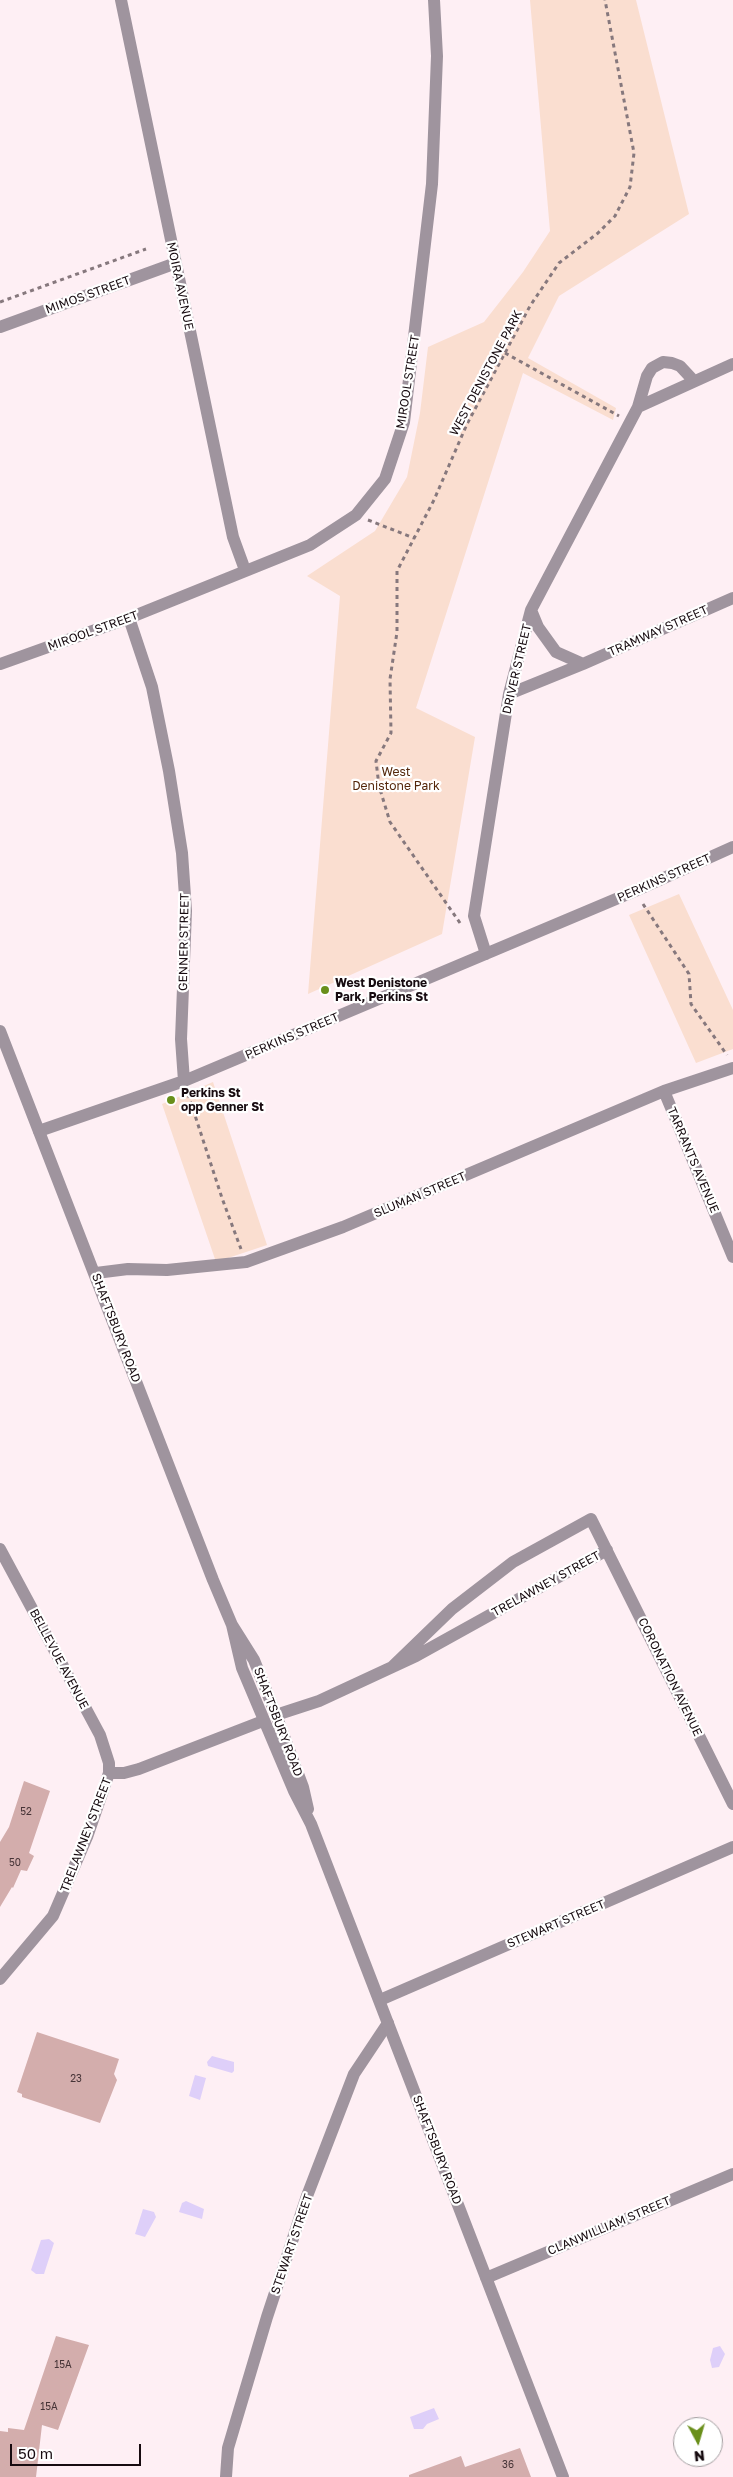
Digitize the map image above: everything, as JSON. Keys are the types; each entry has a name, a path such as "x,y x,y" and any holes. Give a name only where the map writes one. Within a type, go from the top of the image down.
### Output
{"street":[{"name":"MOIRA AVENUE","path":"121,0 233,537 245,570"},
{"name":"MIROOL STREET","path":"0,664 129,618 310,545 356,515 385,479 404,422 432,184 437,56 434,0"},
{"name":"MIMOS STREET","path":"0,327 176,263"},
{"name":"DRIVER STREET","path":"486,954 474,916 509,694 531,610 638,407 647,376 658,364 672,363 680,366 693,380"},
{"path":"638,407 693,380 733,364"},
{"name":"TRAMWAY STREET","path":"509,694 583,664 733,598"},
{"path":"531,610 538,628 556,652 583,664"},
{"name":"GENNER STREET","path":"129,618 152,687 169,771 182,853 186,911 181,1039 184,1081"},
{"name":"PERKINS STREET","path":"39,1132 184,1081 635,891 733,847"},
{"name":"SHAFTSBURY ROAD","path":"0,1031 232,1625 242,1668 263,1721 311,1824 563,2477"},
{"name":"SLUMAN STREET","path":"96,1273 128,1269 167,1270 246,1262 343,1227 730,1062"},
{"name":"TARRANTS AVENUE","path":"664,1091 733,1257"},
{"name":"TRELAWNEY STREET","path":"276,1715 319,1701 392,1667 607,1550 591,1519 513,1562 452,1609 392,1667"},
{"name":"BELLEVUE AVENUE","path":"0,1549 100,1734 109,1763 109,1773"},
{"name":"CORONATION AVENUE","path":"607,1550 733,1804"},
{"name":"SHAFTSBURY ROAD","path":"232,1625 254,1660 276,1715 304,1787 311,1824"},
{"name":"TRELAWNEY STREET","path":"0,1979 53,1916 83,1845 109,1773 124,1773 139,1769 263,1721"},
{"name":"STEWART STREET","path":"380,2000 733,1847"},
{"name":"STEWART STREET","path":"226,2477 228,2448 267,2317 307,2196 354,2074 388,2023"},
{"name":"CLANWILLIAM STREET","path":"486,2278 733,2174"}],"path":[{"name":"WEST DENISTONE PARK","path":"463,926 390,822 379,786 376,761 391,734 390,679 398,632 398,571 434,500 467,424 530,306 559,263 598,233 615,216 630,186 634,153 605,0"},
{"name":"MIMOS STREET","path":"0,302 146,249"},
{"path":"505,353 630,422"},
{"path":"356,515 414,538"},
{"path":"635,891 689,974 691,1004 730,1062"},
{"path":"184,1081 219,1189 246,1262"}],"green space":[{"name":"West Denistone Park","path":"530,0 636,0 689,214 559,296 528,358 616,408 613,420 523,373 416,708 475,737 442,934 308,994 340,596 307,576 375,531 407,477 420,413 428,347 484,322 523,272 550,231"},
{"path":"679,894 733,1010 733,1049 696,1063 629,915"},
{"path":"213,1082 267,1245 216,1262 162,1104"}],"shaded area":[{"path":"212,2056 234,2062 234,2071 232,2073 208,2066 207,2062"},
{"path":"195,2075 206,2078 200,2100 189,2096"},
{"path":"186,2201 204,2209 202,2219 179,2212 182,2203"},
{"path":"143,2209 154,2212 156,2217 145,2237 135,2234"},
{"path":"49,2239 54,2243 44,2274 36,2274 31,2270 41,2240"},
{"path":"720,2346 725,2354 719,2367 712,2368 710,2360 713,2348"},
{"path":"434,2408 439,2419 427,2424 423,2429 414,2429 410,2417"}],"building":[{"path":"24,1781 50,1791 29,1853 34,1856 27,1871 21,1870 13,1888 0,1907 0,1842 9,1827"},
{"path":"37,2032 119,2059 114,2074 117,2080 100,2123 22,2097 22,2094 17,2092"},
{"path":"56,2336 89,2345 58,2430 42,2425 36,2477 0,2477 0,2431 8,2432 8,2428 24,2430"},
{"path":"520,2448 531,2477 409,2477 409,2475 461,2456 465,2467"}],"place":[{"name":"West Denistone Park, Perkins St","path":"325,990"},
{"name":"Perkins St opp Genner St","path":"171,1100"}]}
